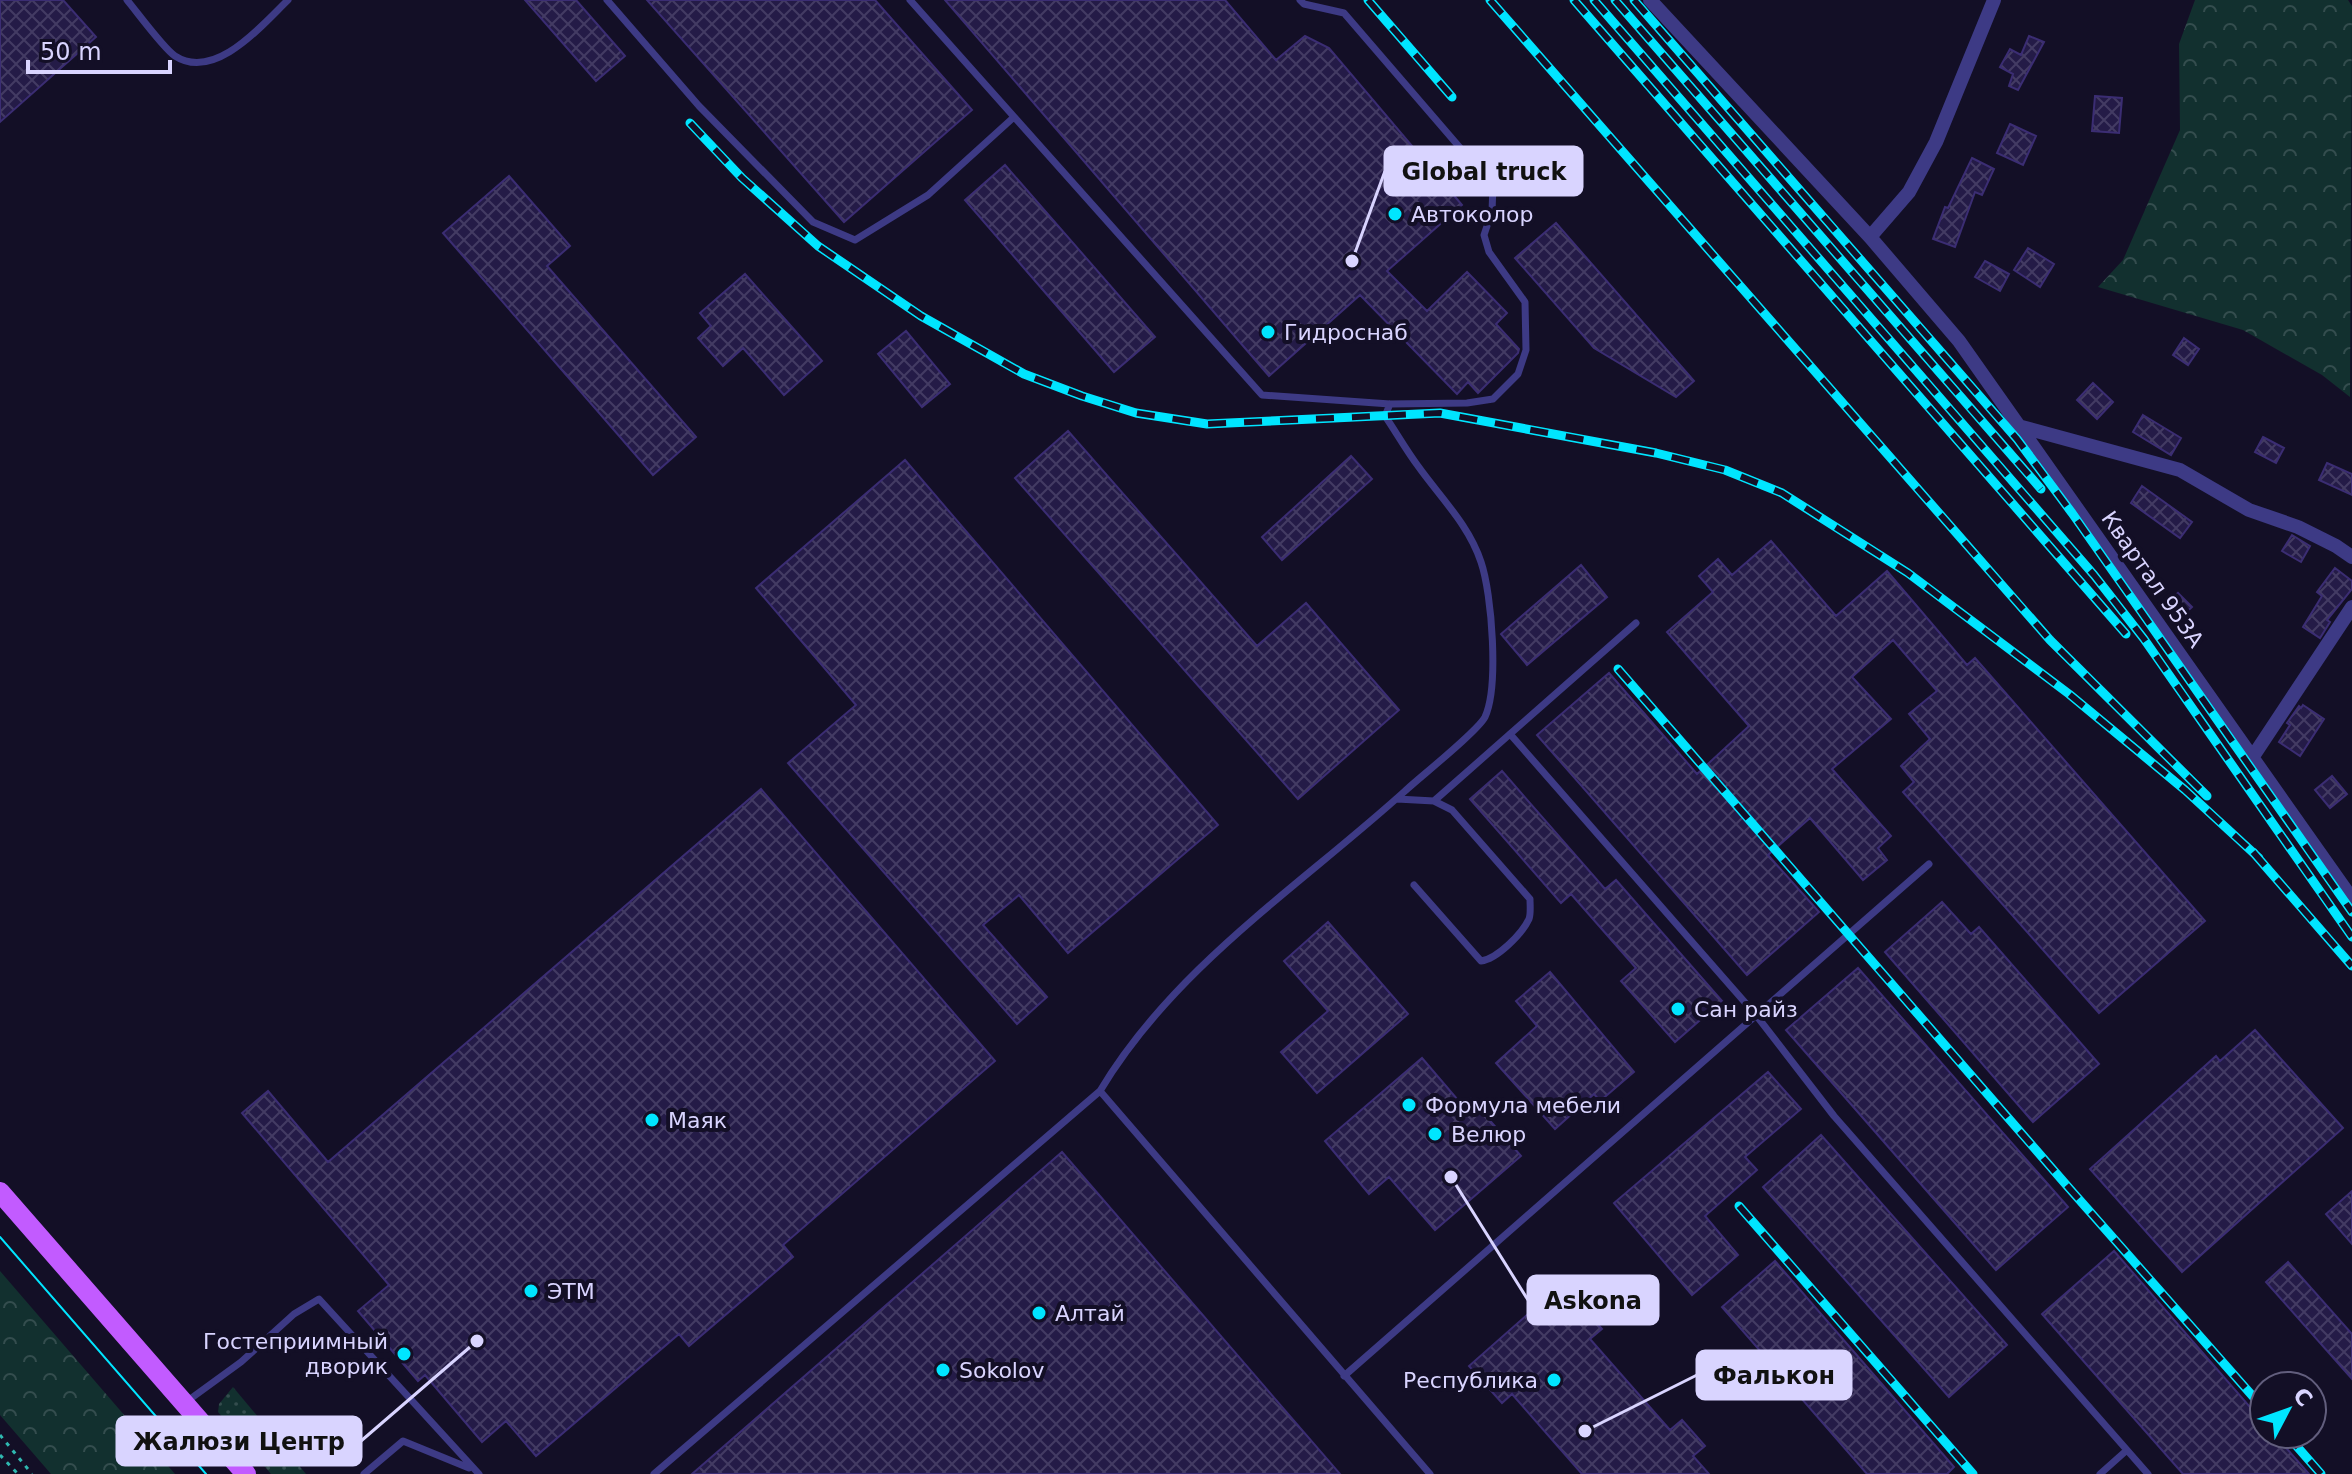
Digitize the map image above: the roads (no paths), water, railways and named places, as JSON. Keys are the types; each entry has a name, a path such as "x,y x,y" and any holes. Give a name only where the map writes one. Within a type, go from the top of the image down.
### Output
{"main road":[{"path":"0,1192 246,1474"}],"street":[{"name":"Квартал 953А","path":"1650,0 1870,237 1959,341 2352,899"},
{"path":"1870,237 1909,192 1923,167 1994,0"},
{"path":"2018,426 2180,470 2249,510 2298,527 2352,557"},
{"path":"2252,758 2352,607"}],"lane":[{"path":"127,0 175,57 198,63 216,60 246,41 288,0"},
{"path":"607,0 699,106 813,222 855,240 928,195 1014,117"},
{"path":"910,0 1262,395 1390,404 1467,403 1493,399 1518,374 1526,350 1525,302 1489,252 1484,235 1492,211 1493,186 1344,13 1304,4 1300,0"},
{"path":"654,1474 1100,1091 1117,1062 1149,1021 1202,964 1397,799 1484,720 1493,692 1493,678 1491,623 1482,562 1460,520 1417,465 1385,416 1390,404"},
{"path":"1434,801 1636,623"},
{"path":"1510,734 1756,1015 1834,1116 2148,1474"},
{"path":"1397,799 1434,801 1452,810 1530,899 1530,917 1499,955 1481,961 1414,885"},
{"path":"1344,1376 1929,864"},
{"path":"1100,1091 1430,1474"},
{"path":"184,1403 241,1362 294,1314 319,1299 475,1471"},
{"path":"364,1474 403,1441 475,1471"},
{"path":"2100,1474 2127,1450"}],"tram line":[{"path":"0,1237 206,1474"}],"railway":[{"path":"1368,0 1452,97"},
{"path":"1490,0 2050,640 2207,796"},
{"path":"1574,0 2126,634"},
{"path":"1594,0 2094,575 2144,639 2352,937"},
{"path":"1615,0 2041,489"},
{"path":"1634,0 2017,439 2352,912"},
{"path":"690,123 742,178 818,246 921,316 1024,374 1082,396 1136,413 1207,424 1440,413 1656,453 1725,470 1782,493 1908,573 2069,694 2185,790 2259,858"},
{"path":"1618,669 2248,1391"},
{"path":"2253,852 2352,966"},
{"path":"1739,1206 1973,1474"},
{"path":"2300,1450 2321,1474"}],"place":[{"name":"Автоколор","path":"1395,214"},
{"name":"Global truck","path":"1352,261"},
{"name":"Гидроснаб","path":"1268,332"},
{"name":"Сан райз","path":"1678,1009"},
{"name":"Формула мебели","path":"1409,1105"},
{"name":"Маяк","path":"652,1120"},
{"name":"Велюр","path":"1435,1134"},
{"name":"Askona","path":"1451,1177"},
{"name":"ЭТМ","path":"531,1291"},
{"name":"Алтай","path":"1039,1313"},
{"name":"Жалюзи Центр","path":"477,1341"},
{"name":"Гостеприимный дворик","path":"404,1354"},
{"name":"Sokolov","path":"943,1370"},
{"name":"Республика","path":"1554,1380"},
{"name":"Фалькон","path":"1585,1431"}]}
